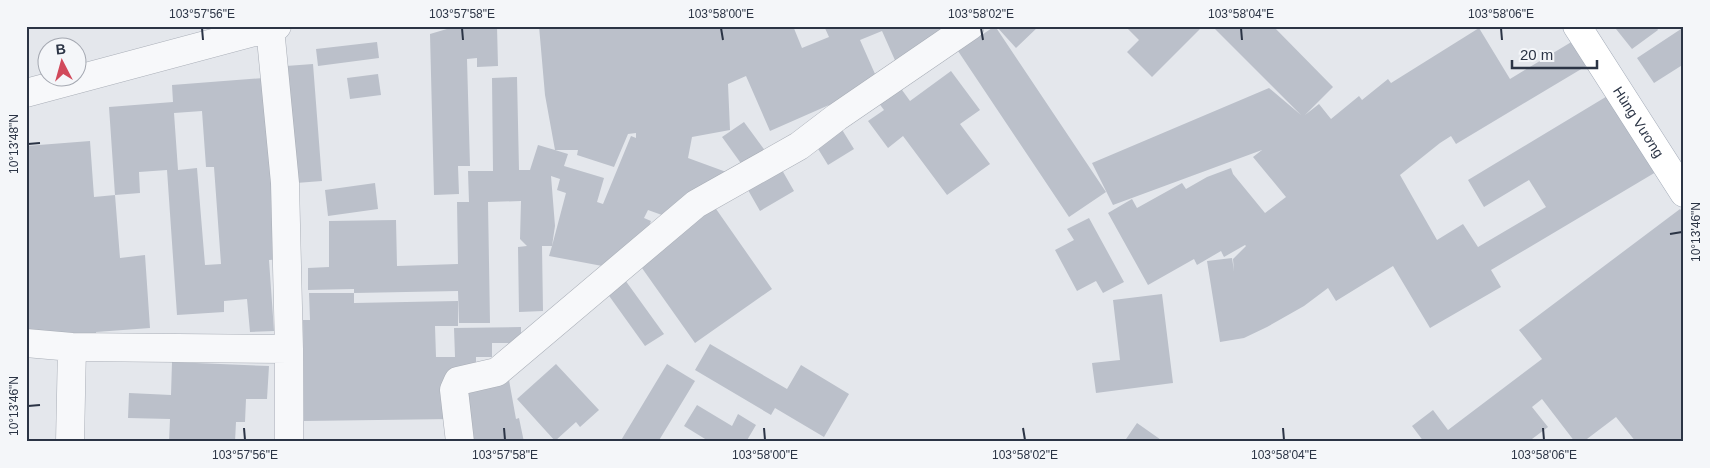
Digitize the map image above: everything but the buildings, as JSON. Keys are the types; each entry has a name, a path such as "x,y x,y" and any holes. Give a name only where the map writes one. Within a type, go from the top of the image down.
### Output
{"main road":[{"name":"Hùng Vương","path":"1577,26 1684,192"}],"street":[{"path":"460,442 454,390 458,381 497,372 696,204 799,146 837,116 970,26"},
{"path":"26,93 274,27 285,183 289,442"},
{"path":"26,343 72,347 289,349"},
{"path":"70,442 72,347"}]}
